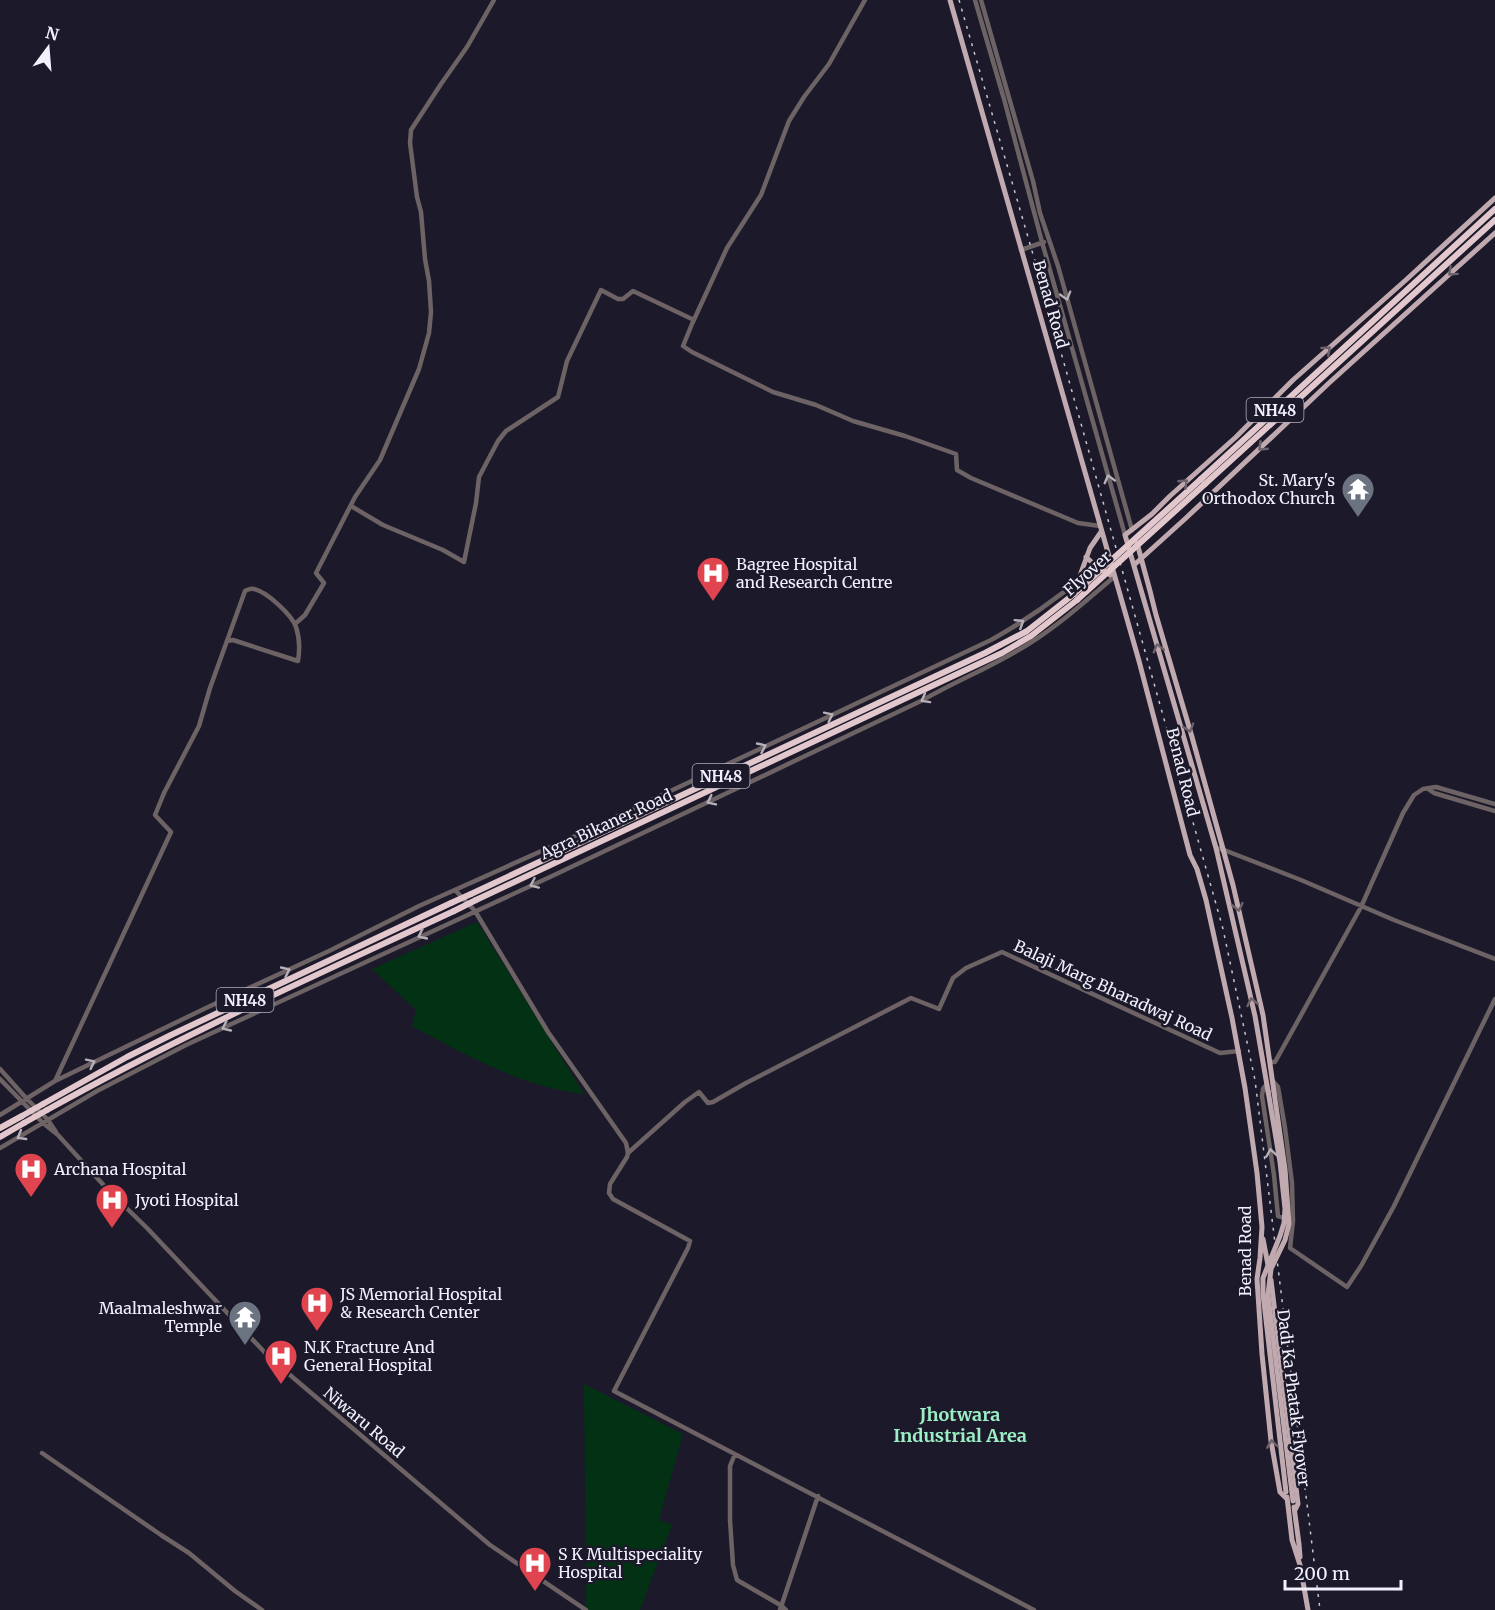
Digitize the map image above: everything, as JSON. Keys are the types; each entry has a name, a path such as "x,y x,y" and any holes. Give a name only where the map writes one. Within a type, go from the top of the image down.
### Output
{"highway":[{"name":"NH48","path":"1366,333 1495,209"},
{"name":"NH48","path":"1366,333 1495,220"},
{"name":"Flyover","path":"974,662 1020,635 1063,604 1366,333"},
{"name":"NH48","path":"0,1137 23,1120 118,1062 171,1035 974,662"},
{"name":"Agra Bikaner Road","path":"45,1107 974,662"},
{"name":"NH48","path":"0,1128 23,1120"}],"main road":[{"name":"Benad Road","path":"950,0 1161,740 1190,855 1197,869 1206,900 1239,1051 1248,1109 1262,1227 1257,1280 1271,1441 1280,1492 1289,1498 1292,1540 1300,1565"},
{"path":"1270,1086 1216,848 1125,536 1152,514 1293,380 1495,198"},
{"path":"1134,565 1495,233"},
{"path":"1078,581 1086,557 1101,529"},
{"path":"1132,530 1142,558 1155,615 1224,850 1263,1015 1270,1062 1270,1086"},
{"path":"1086,557 1114,577"},
{"path":"1204,805 1210,803"},
{"name":"Dadi Ka Phatak Flyover","path":"1270,1086 1285,1169 1289,1224 1285,1240 1271,1269 1268,1294 1289,1498"},
{"name":"Dadi Ka Phatak Flyover","path":"1270,1086 1285,1209 1280,1236 1263,1278 1263,1294 1289,1498 1295,1510"},
{"path":"1262,1227 1298,1504 1295,1510"},
{"name":"Benad Road","path":"1295,1510 1300,1565 1308,1610"}],"street":[{"path":"295,624 305,615 324,584 316,573 351,506 380,460 419,369 429,333 431,312 421,212 410,143 411,130 467,47 494,0"},
{"path":"865,0 829,64 791,117 760,195 727,248 683,346 773,392 956,454 957,470 971,478 1078,523 1101,529"},
{"path":"975,0 1125,536"},
{"path":"981,0 1132,530"},
{"path":"1021,250 1049,240"},
{"path":"351,506 383,525 443,550 464,562 479,477 484,467 506,431 558,397 567,361 601,290 618,299 622,299 633,291 694,320"},
{"path":"0,1115 55,1081 454,890 625,813 992,640 1032,616 1108,555"},
{"path":"0,1148 97,1092 186,1045 923,700 1031,643 1060,623 1114,577"},
{"path":"55,1081 171,832 155,815 199,726 210,688 245,591 255,589 284,609 295,624 299,636 298,661 233,640 227,641"},
{"path":"1270,1062 1275,1062 1361,907 1410,800 1417,792 1436,787 1495,804"},
{"path":"1428,789 1434,793 1495,811"},
{"path":"1216,848 1495,959"},
{"path":"454,890 475,911 548,1032 626,1143 628,1153 610,1184 609,1193 613,1199 690,1241 690,1245 614,1391 1034,1610"},
{"name":"Balaji Marg Bharadwaj Road","path":"628,1153 699,1092 706,1102 713,1102 911,998 939,1009 953,978 966,968 1002,952 1220,1053 1239,1051"},
{"path":"1293,1221 1278,1216 1263,1089 1270,1086 1278,1087 1285,1128 1292,1183 1293,1221 1290,1248 1347,1287 1394,1206 1495,999"},
{"path":"1488,1012 1495,1015"},
{"path":"0,1069 24,1100"},
{"path":"0,1079 48,1120 58,1135"},
{"name":"Niwaru Road","path":"24,1100 43,1123 58,1135 101,1183 270,1358 490,1545 586,1610"},
{"path":"42,1453 189,1553 262,1610"},
{"path":"735,1454 730,1466 730,1520 733,1565 737,1580 786,1610"},
{"path":"781,1608 818,1496"}],"green space":[{"path":"477,922 584,1094 517,1077 412,1026 416,1010 372,969"},
{"path":"584,1384 683,1434 659,1520 672,1525 640,1610 588,1610 586,1608"}],"railway":[{"path":"959,0 1046,299 1223,929 1255,1080 1320,1610"}],"place":[{"name":"St. Mary's Orthodox Church","path":"1358,518"},
{"name":"Bagree Hospital and Research Centre","path":"713,602"},
{"name":"Archana Hospital","path":"31,1198"},
{"name":"Jyoti Hospital","path":"112,1229"},
{"name":"JS Memorial Hospital & Research Center","path":"317,1332"},
{"name":"Maalmaleshwar Temple","path":"245,1346"},
{"name":"N.K Fracture And General Hospital","path":"281,1385"},
{"name":"S K Multispeciality Hospital","path":"535,1592"}],"district":[{"name":"Jhotwara Industrial Area","path":"960,1424"}]}
